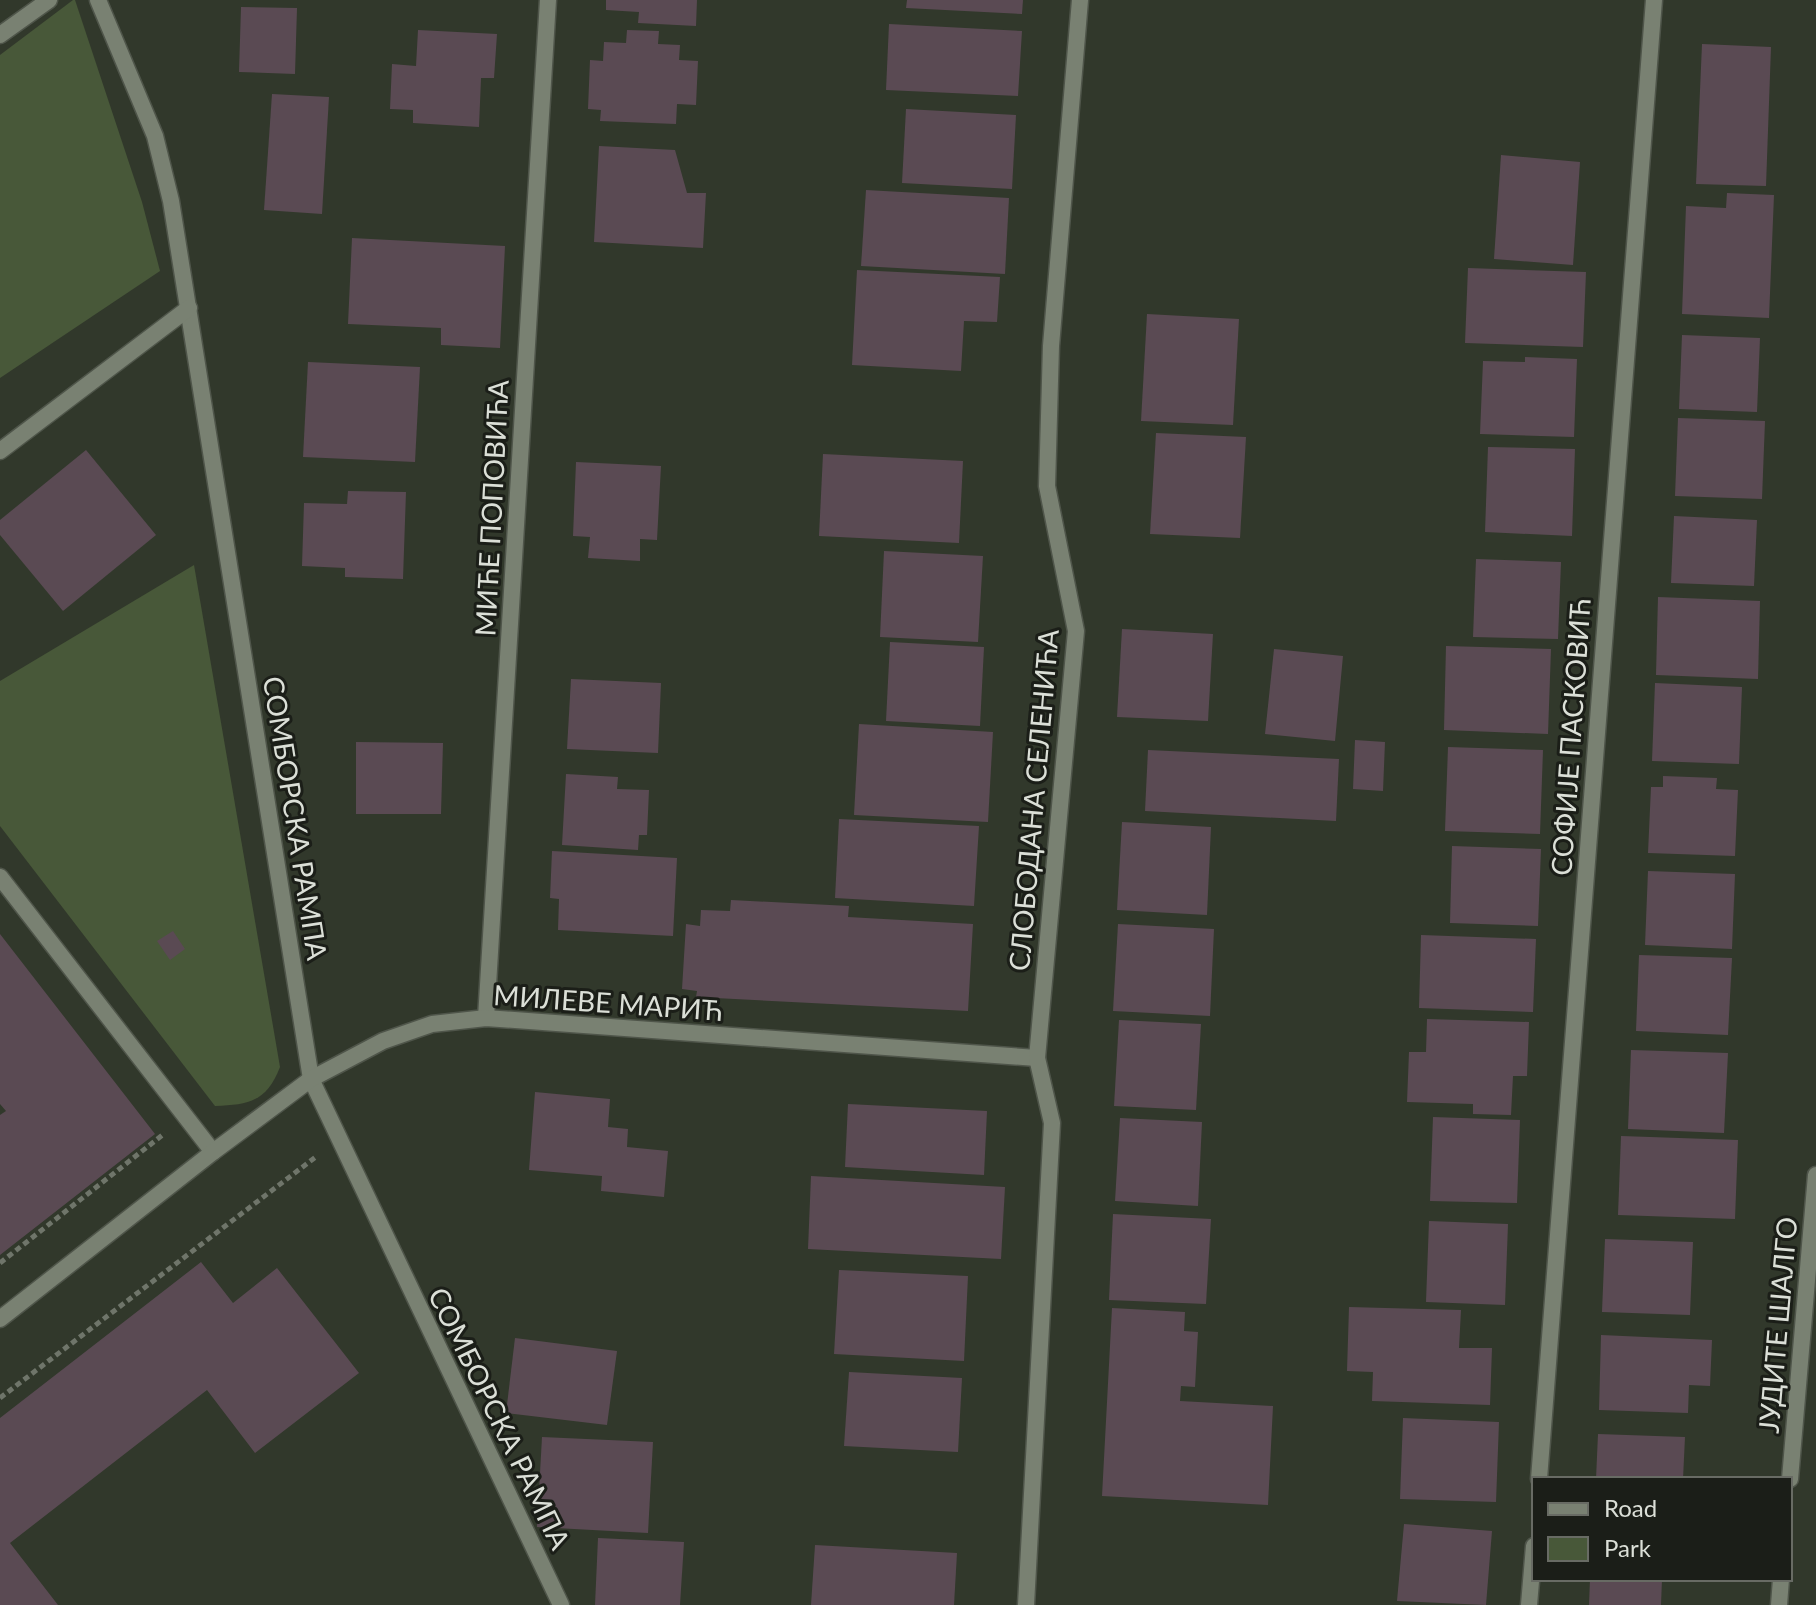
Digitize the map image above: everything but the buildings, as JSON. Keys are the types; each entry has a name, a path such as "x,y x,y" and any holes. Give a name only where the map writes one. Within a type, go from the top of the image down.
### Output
{"street":[{"path":"0,35 49,0"},
{"name":"СОМБОРСКА РАМПА","path":"98,0 155,136 171,201 311,1079 561,1605"},
{"name":"МИЋЕ ПОПОВИЋА","path":"486,1018 548,0"},
{"name":"СЛОБОДАНА СЕЛЕНИЋА","path":"1026,1605 1052,1123 1037,1058 1076,631 1047,486 1051,346 1080,0"},
{"name":"СОФИЈЕ ПАСКОВИЋ","path":"1539,1477 1654,0"},
{"path":"0,451 189,308"},
{"path":"0,877 213,1152"},
{"name":"МИЛЕВЕ МАРИЋ","path":"0,1319 311,1079 383,1041 432,1024 486,1018 1037,1058"},
{"name":"ЈУДИТЕ ШАЛГО","path":"1790,1477 1816,1175"},
{"path":"1529,1605 1532,1570"},
{"path":"1779,1605 1781,1581"}],"path":[{"path":"0,1263 185,1117"},
{"path":"0,1398 338,1139"}],"green space":[{"path":"73,0 142,202 160,271 0,378 0,55"},
{"path":"194,565 280,1067 269,1087 255,1099 215,1106 0,826 0,681"}]}
